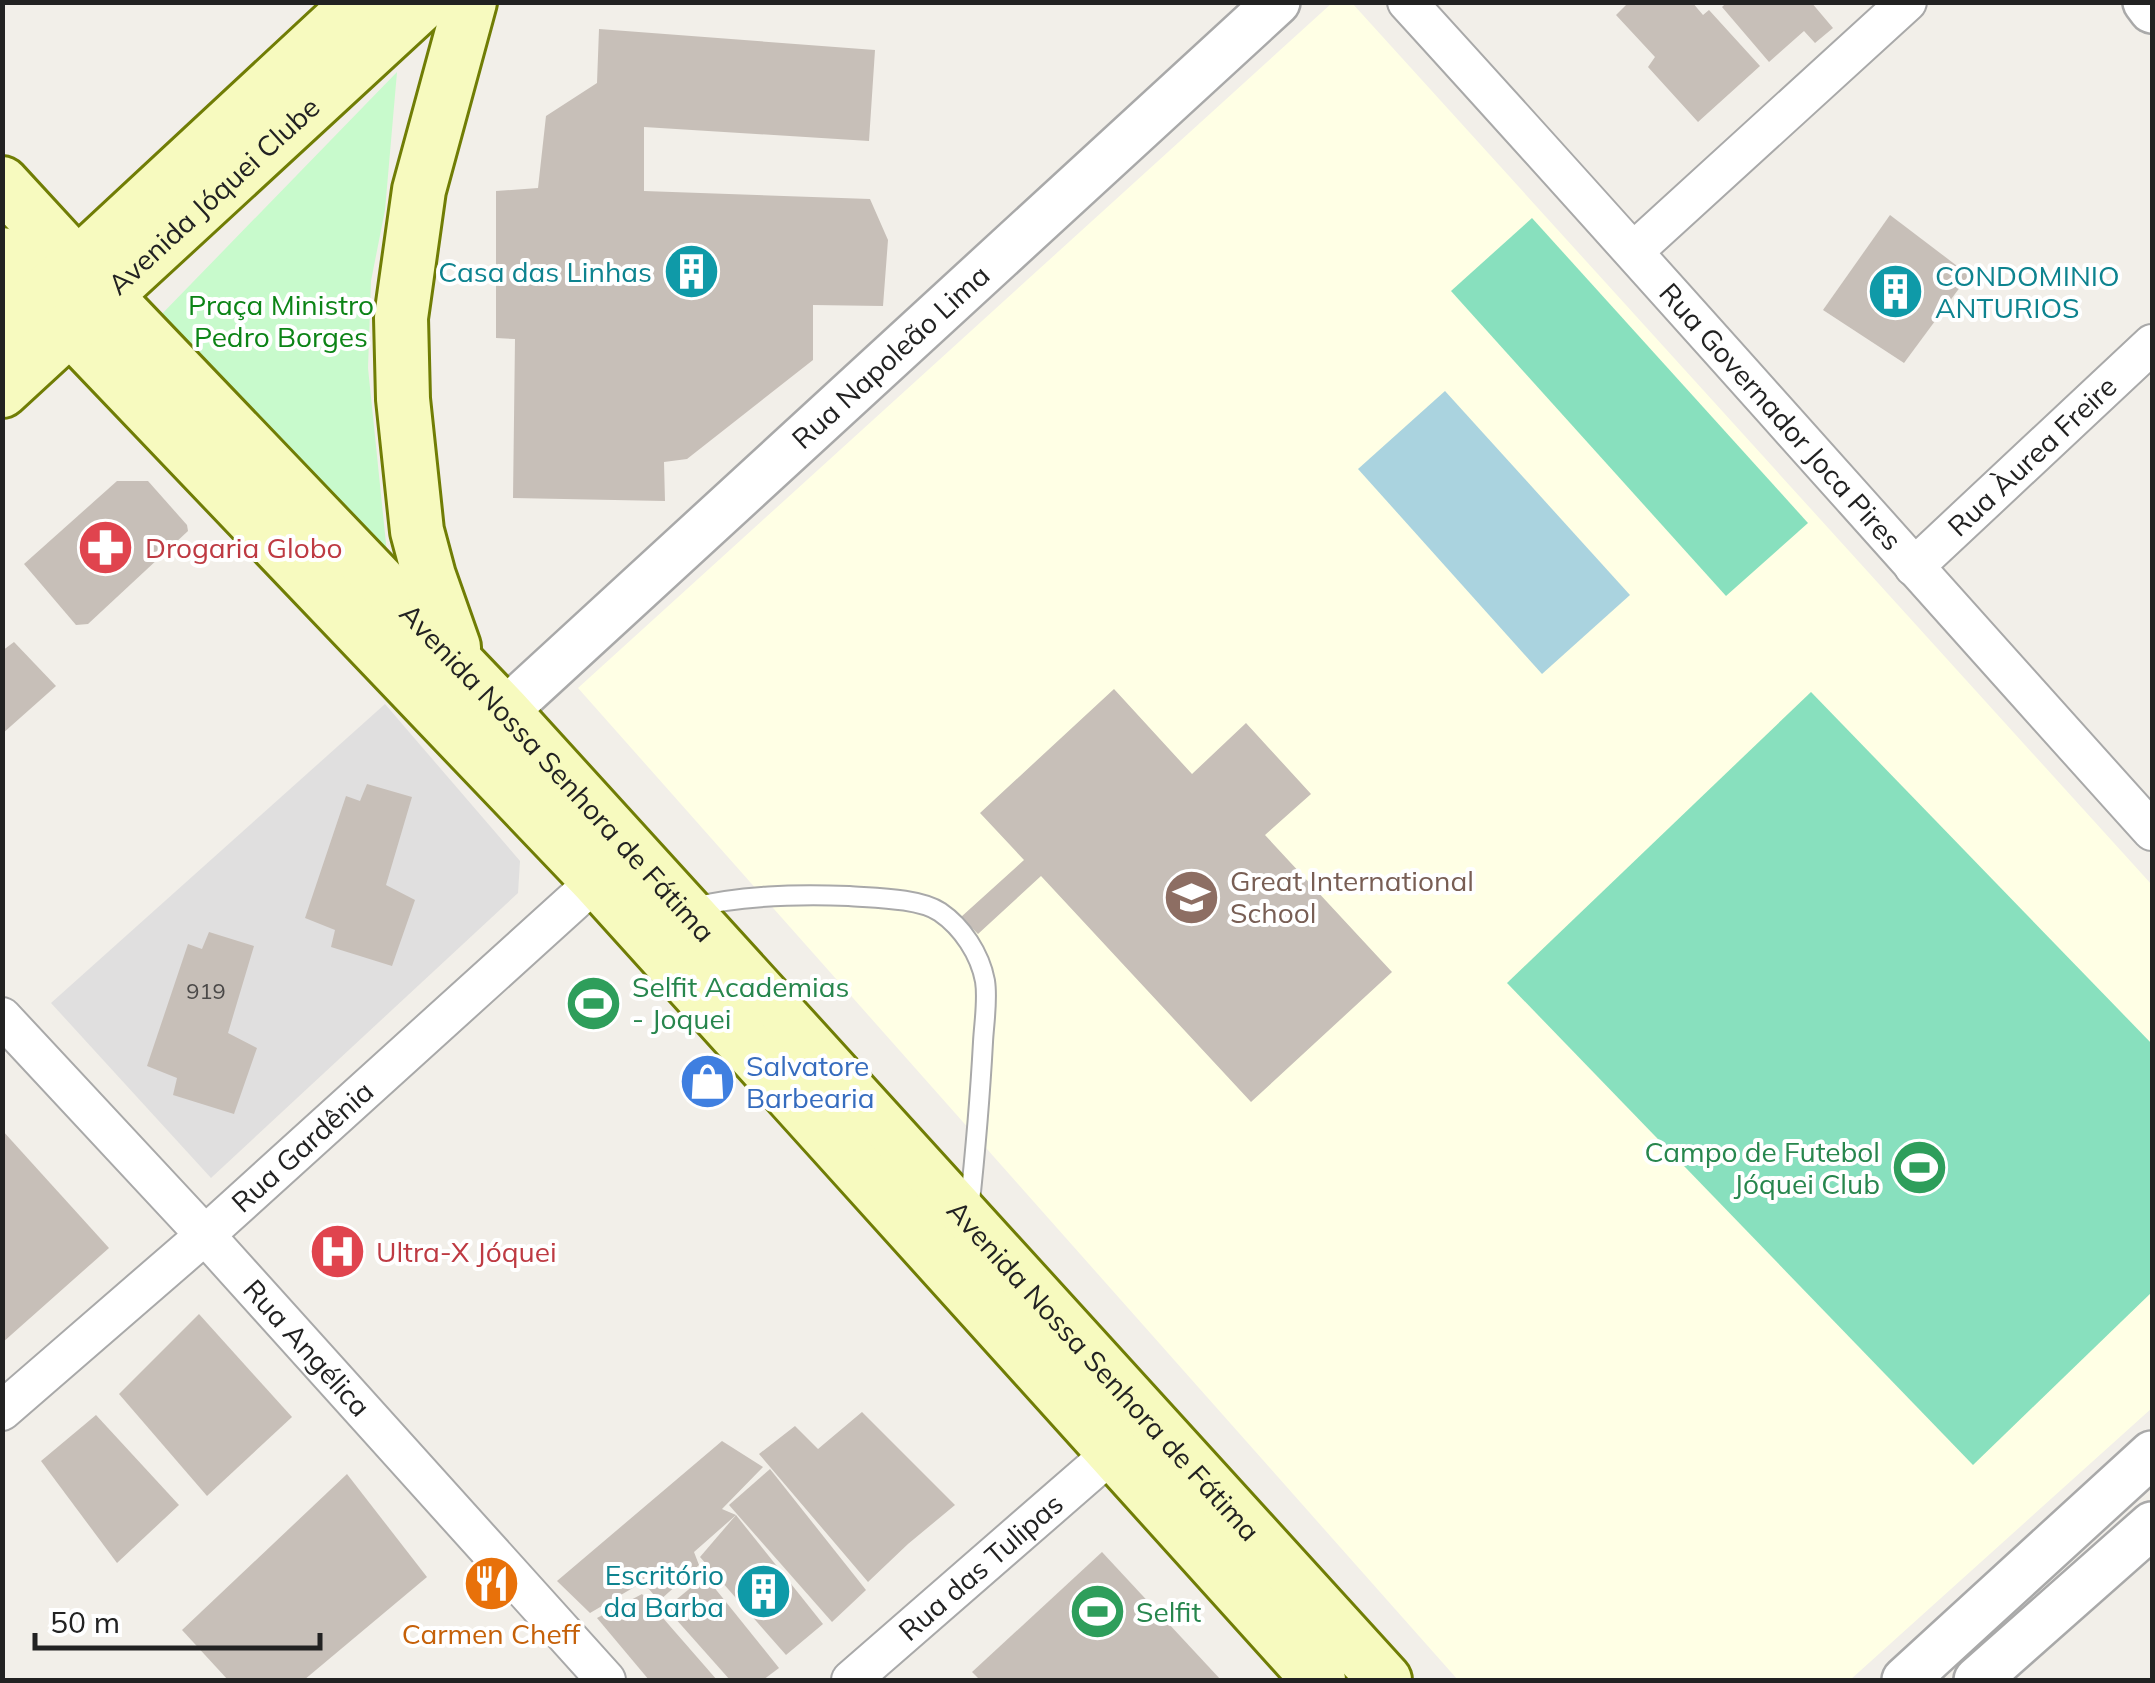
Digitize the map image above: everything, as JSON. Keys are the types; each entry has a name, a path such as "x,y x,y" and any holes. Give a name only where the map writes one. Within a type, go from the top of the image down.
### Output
{"main road":[{"name":"Avenida Jóquei Clube","path":"2,391 74,296 360,2"},
{"name":"Avenida Jóquei Clube","path":"2,330 74,296 424,2"},
{"path":"462,667 417,531 404,398 401,318 419,190 470,2"},
{"name":"Avenida Nossa Senhora de Fátima","path":"2,183 74,296 1319,1680"},
{"name":"Avenida Nossa Senhora de Fátima","path":"2,254 74,296 462,667 1385,1680"}],"street":[{"name":"Rua Napoleão Lima","path":"504,712 1276,2"},
{"name":"Rua Governador Joca Pires","path":"1407,2 2152,831"},
{"path":"1634,251 1907,2"},
{"path":"2146,2 2152,10"},
{"name":"Rua Àurea Freire","path":"1914,567 2152,344"},
{"name":"Rua Gardênia","path":"2,1411 205,1235 597,880"},
{"name":"Rua Angélica","path":"2,1017 205,1235 606,1680"},
{"name":"Rua das Tulipas","path":"851,1680 1113,1452"},
{"path":"1905,1680 2152,1454"},
{"path":"1976,1680 2152,1525"},
{"path":"2036,1560 2070,1598"}],"lane":[{"path":"684,910 717,901 803,894 876,898 928,906 957,927 976,951 986,982 980,1096 967,1221"}],"shaded area":[{"path":"1332,3 1352,3 2152,885 2152,1408 1850,1680 1458,1680 578,688"},
{"path":"385,704 520,861 518,893 211,1178 51,1003"}],"green space":[{"name":"Praça Ministro Pedro Borges","path":"397,72 385,210 371,281 368,368 388,563 157,319"},
{"path":"1532,218 1808,523 1726,596 1451,291"},
{"name":"Campo de Futebol Jóquei Club","path":"1811,692 2152,1044 2152,1292 1973,1465 1507,983"}],"water":[{"path":"1445,391 1630,595 1542,674 1358,469"}],"building":[{"path":"1629,2 1692,2 1703,15 1709,10 1760,66 1698,122 1648,67 1655,57 1616,15"},
{"path":"1727,2 1811,2 1833,28 1815,43 1804,31 1769,62 1722,7"},
{"name":"Casa das Linhas","path":"599,29 875,50 869,141 644,127 644,191 870,199 888,240 883,306 813,305 813,360 687,459 664,462 665,501 513,498 515,339 496,338 496,191 538,188 546,116 597,83"},
{"name":"CONDOMINIO ANTURIOS","path":"1890,215 1969,275 1904,363 1823,310"},
{"name":"Drogaria Globo","path":"117,481 148,481 188,531 88,624 76,625 24,564"},
{"path":"14,642 56,686 2,734 2,651"},
{"name":"Great International School","path":"1114,689 1192,774 1246,723 1311,794 1265,835 1392,972 1251,1102 1041,876 978,934 961,917 1024,860 980,813"},
{"path":"367,784 412,797 386,885 415,900 392,966 331,947 335,930 305,918 346,796 360,801"},
{"path":"209,932 254,946 228,1033 257,1048 234,1114 173,1095 177,1078 147,1066 188,944 202,949"},
{"path":"2,1130 109,1248 2,1343"},
{"path":"199,1314 292,1417 207,1496 119,1394"},
{"path":"862,1412 955,1505 868,1582 759,1454 795,1426 818,1449"},
{"path":"96,1415 179,1505 117,1563 41,1461"},
{"path":"722,1441 763,1467 722,1509 736,1515 694,1552 699,1565 659,1601 643,1582 590,1613 557,1581"},
{"path":"770,1469 866,1590 832,1622 729,1505"},
{"path":"347,1474 427,1577 304,1680 228,1680 182,1630"},
{"name":"Escritório da Barba","path":"736,1515 823,1624 786,1655 700,1557"},
{"name":"Selfit","path":"1102,1552 1221,1680 980,1680 972,1672"},
{"path":"705,1576 779,1668 763,1680 730,1680 666,1608"},
{"path":"642,1594 717,1680 649,1680 597,1618"}],"place":[{"name":"Casa das Linhas","path":"691,272"},
{"name":"CONDOMINIO ANTURIOS","path":"1896,292"},
{"name":"Drogaria Globo","path":"106,548"},
{"name":"Great International School","path":"1191,897"},
{"name":"Selfit Academias - Joquei","path":"593,1003"},
{"name":"Salvatore Barbearia","path":"707,1082"},
{"name":"Campo de Futebol Jóquei Club","path":"1919,1168"},
{"name":"Ultra-X Jóquei","path":"337,1252"},
{"name":"Carmen Cheff","path":"491,1583"},
{"name":"Escritório da Barba","path":"763,1591"},
{"name":"Selfit","path":"1097,1612"}]}
